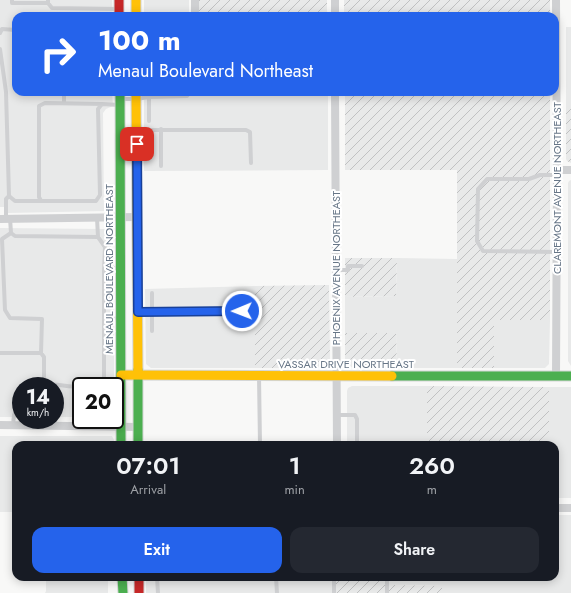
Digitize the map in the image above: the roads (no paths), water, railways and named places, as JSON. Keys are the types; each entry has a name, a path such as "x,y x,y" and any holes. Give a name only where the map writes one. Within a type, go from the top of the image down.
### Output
{"main road":[{"path":"136,0 136,12"},
{"path":"136,96 138,441"},
{"name":"MENAUL BOULEVARD NORTHEAST","path":"120,99 121,375"},
{"name":"VASSAR DRIVE NORTHEAST","path":"121,375 337,377 571,376"},
{"name":"MENAUL BOULEVARD NORTHEAST","path":"121,429 121,441"},
{"path":"122,581 123,593"},
{"path":"139,581 139,593"}],"street":[{"path":"195,0 195,12"},
{"path":"335,0 335,12"},
{"name":"CLAREMONT AVENUE NORTHEAST","path":"556,0 556,12"},
{"name":"PHOENIX AVENUE NORTHEAST","path":"335,96 337,441"},
{"name":"CLAREMONT AVENUE NORTHEAST","path":"556,376 557,96"},
{"path":"557,173 571,170"},
{"path":"5,219 137,217"},
{"path":"0,425 12,425"},
{"path":"124,426 138,426"},
{"path":"559,508 571,508"}],"lane":[{"path":"12,0 12,3 48,1 52,8 119,8"},
{"path":"0,32 2,29 12,30"},
{"path":"0,50 6,92 9,196 6,199 5,219 11,233 16,236 98,237"},
{"path":"64,96 64,103"},
{"path":"41,201 39,197 39,106 45,103 102,104 132,96"},
{"path":"149,121 149,96 187,96"},
{"path":"9,196 15,201 96,201 100,195 98,109 102,104"},
{"path":"160,129 161,166"},
{"path":"137,130 246,130 250,132 251,164"},
{"path":"557,173 540,175 529,179 487,179 478,189 477,240 483,251 557,252"},
{"path":"97,218 98,237 105,247 103,377"},
{"path":"11,233 2,239 6,310 10,318 42,319 41,353 44,357 44,377"},
{"path":"336,270 348,271 348,266 362,266"},
{"path":"104,268 121,268"},
{"path":"152,293 152,331"},
{"path":"242,293 242,329"},
{"path":"138,312 242,311"},
{"path":"104,320 121,318"},
{"path":"0,353 41,353"},
{"path":"259,376 260,441"},
{"path":"337,415 355,415 357,419 357,441"},
{"path":"157,581 158,593"},
{"path":"276,581 277,593"},
{"path":"334,581 334,593"},
{"path":"387,581 387,593"}]}
